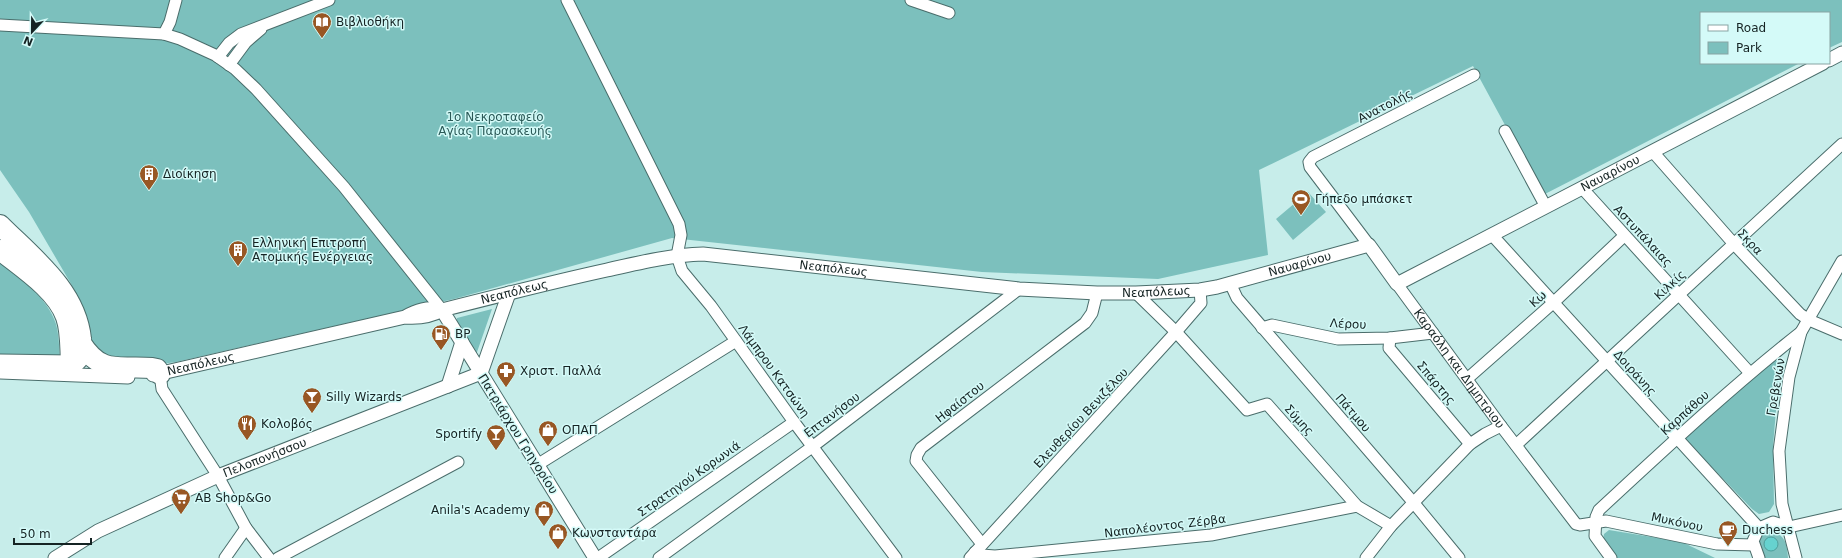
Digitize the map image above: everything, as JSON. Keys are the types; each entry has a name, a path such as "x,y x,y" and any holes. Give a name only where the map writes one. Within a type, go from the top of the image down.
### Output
{"highway":[{"path":"0,225 44,268 67,297 78,322 81,343 79,357 75,362 71,362 69,328 66,316 58,301 46,288 0,250"},
{"path":"81,343 93,359 100,364 117,367 152,368 157,369 160,374"}],"street":[{"path":"164,34 170,22 176,0"},
{"path":"218,57 225,47 237,36 252,28 264,26 329,0"},
{"path":"567,0 679,224 681,235 677,256"},
{"path":"919,1 948,13"},
{"path":"0,25 164,34 180,39 218,57 229,65 269,103 344,188 442,310"},
{"path":"229,65 246,42 264,26"},
{"path":"1830,60 1842,54"},
{"name":"Ναυαρίνου","path":"1397,284 1821,64"},
{"name":"Ανατολής","path":"1309,162 1313,157 1474,75"},
{"path":"1505,131 1546,207"},
{"name":"Κιλκίς","path":"1516,445 1842,144"},
{"name":"Σκρα","path":"1652,152 1734,244 1800,314 1809,320 1842,334"},
{"name":"Καραόλη και Δημητριου","path":"1309,162 1310,168 1369,245 1501,426 1574,522 1580,525 1595,522"},
{"name":"Αστυπάλαιας","path":"1582,188 1750,373"},
{"name":"Δοιράνης","path":"1492,235 1759,528"},
{"name":"Κω","path":"1467,378 1553,303 1624,236"},
{"name":"Ναυαρίνου","path":"1230,283 1369,245"},
{"name":"Νεαπόλεως","path":"0,372 85,376 160,374 404,317 419,318 435,314 442,310 622,266 677,256 703,254 1019,289 1097,293 1136,293 1200,290 1230,283"},
{"name":"Λάμπρου Κατσώνη","path":"677,256 682,271 711,306 812,447 896,558"},
{"name":"Γρεβενών","path":"1796,558 1782,504 1779,450 1789,377 1801,332 1842,261"},
{"name":"Πάτμου","path":"1230,283 1237,298 1413,502 1459,558"},
{"name":"Επτανήσου","path":"659,558 812,447 1019,289"},
{"name":"Ελευθερίου Βενιζέλου","path":"976,551 1201,303 1200,290"},
{"path":"481,373 509,293"},
{"name":"Ηφαίστου","path":"976,551 916,461 916,455 921,448 1085,322 1092,313 1097,293"},
{"name":"Σύμης","path":"1136,293 1176,332 1247,410 1267,404 1358,506 1391,526"},
{"name":"Πατριάρχου Γρηγορίου","path":"442,310 595,558"},
{"name":"Λέρου","path":"1262,328 1272,325 1338,339 1390,338 1434,333"},
{"name":"Καρπάθου","path":"1595,522 1599,510 1676,438 1750,373 1801,332"},
{"name":"Σπάρτης","path":"1390,338 1389,348 1470,444"},
{"path":"538,465 736,341"},
{"path":"448,386 462,342"},
{"path":"0,361 71,362 75,371 85,376"},
{"name":"Πελοπονήσσου","path":"55,558 98,531 218,476 481,373"},
{"path":"160,374 162,389 218,476 246,528 269,558"},
{"name":"Στρατηγού Κορωνιά","path":"598,558 794,422"},
{"path":"1366,558 1391,526 1470,444 1501,426"},
{"path":"278,558 458,462"},
{"name":"Ναπολέοντος Ζέρβα","path":"976,551 982,556 995,556 1211,535 1358,506"},
{"path":"1759,558 1753,546 1753,541 1759,528 1773,522 1788,527 1842,515"},
{"name":"Μυκόνου","path":"1595,522 1606,521 1717,544 1753,546"},
{"path":"1595,522 1595,536 1611,558"},
{"path":"225,558 246,528"},
{"path":"1078,549 1085,558"}],"green space":[{"name":"1ο Νεκροταφείο Αγίας Παρασκευής","path":"0,0 1842,0 1842,42 1830,48 1830,12 1700,12 1700,64 1798,64 1543,195 1473,66 1259,170 1268,255 1158,279 982,272 672,238 454,299 176,362 154,365 96,355 74,289 29,212 0,170"},
{"name":"Γήπεδο μπάσκετ","path":"1308,192 1326,212 1293,240 1276,219"},
{"path":"0,261 32,289 47,306 56,324 60,358 0,358"},
{"path":"492,309 476,355 456,322 457,318"},
{"path":"1772,360 1784,361 1777,398 1773,446 1774,504 1769,512 1759,514 1752,509 1685,439"},
{"path":"1609,530 1682,542 1715,558 1616,558 1603,540 1604,534"},
{"path":"1768,532 1778,534 1782,537 1786,544 1788,558 1763,558 1760,540 1764,534"}],"shaded area":[{"path":"1771,537 1776,539 1778,544 1776,549 1771,551 1766,549 1764,544 1766,539"}],"place":[{"name":"Βιβλιοθήκη","path":"322,39"},
{"name":"Διοίκηση","path":"149,191"},
{"name":"Γήπεδο μπάσκετ","path":"1301,216"},
{"name":"Ελληνική Επιτροπή Ατομικής Ενέργειας","path":"238,267"},
{"name":"BP","path":"441,351"},
{"name":"Χριστ. Παλλά","path":"506,388"},
{"name":"Silly Wizards","path":"312,414"},
{"name":"Κολοβός","path":"247,441"},
{"name":"ΟΠΑΠ","path":"548,447"},
{"name":"Sportify","path":"496,451"},
{"name":"ΑΒ Shop&Go","path":"181,515"},
{"name":"Anila's Academy","path":"544,527"},
{"name":"Duchess","path":"1728,547"},
{"name":"Κωνσταντάρα","path":"558,550"}]}
